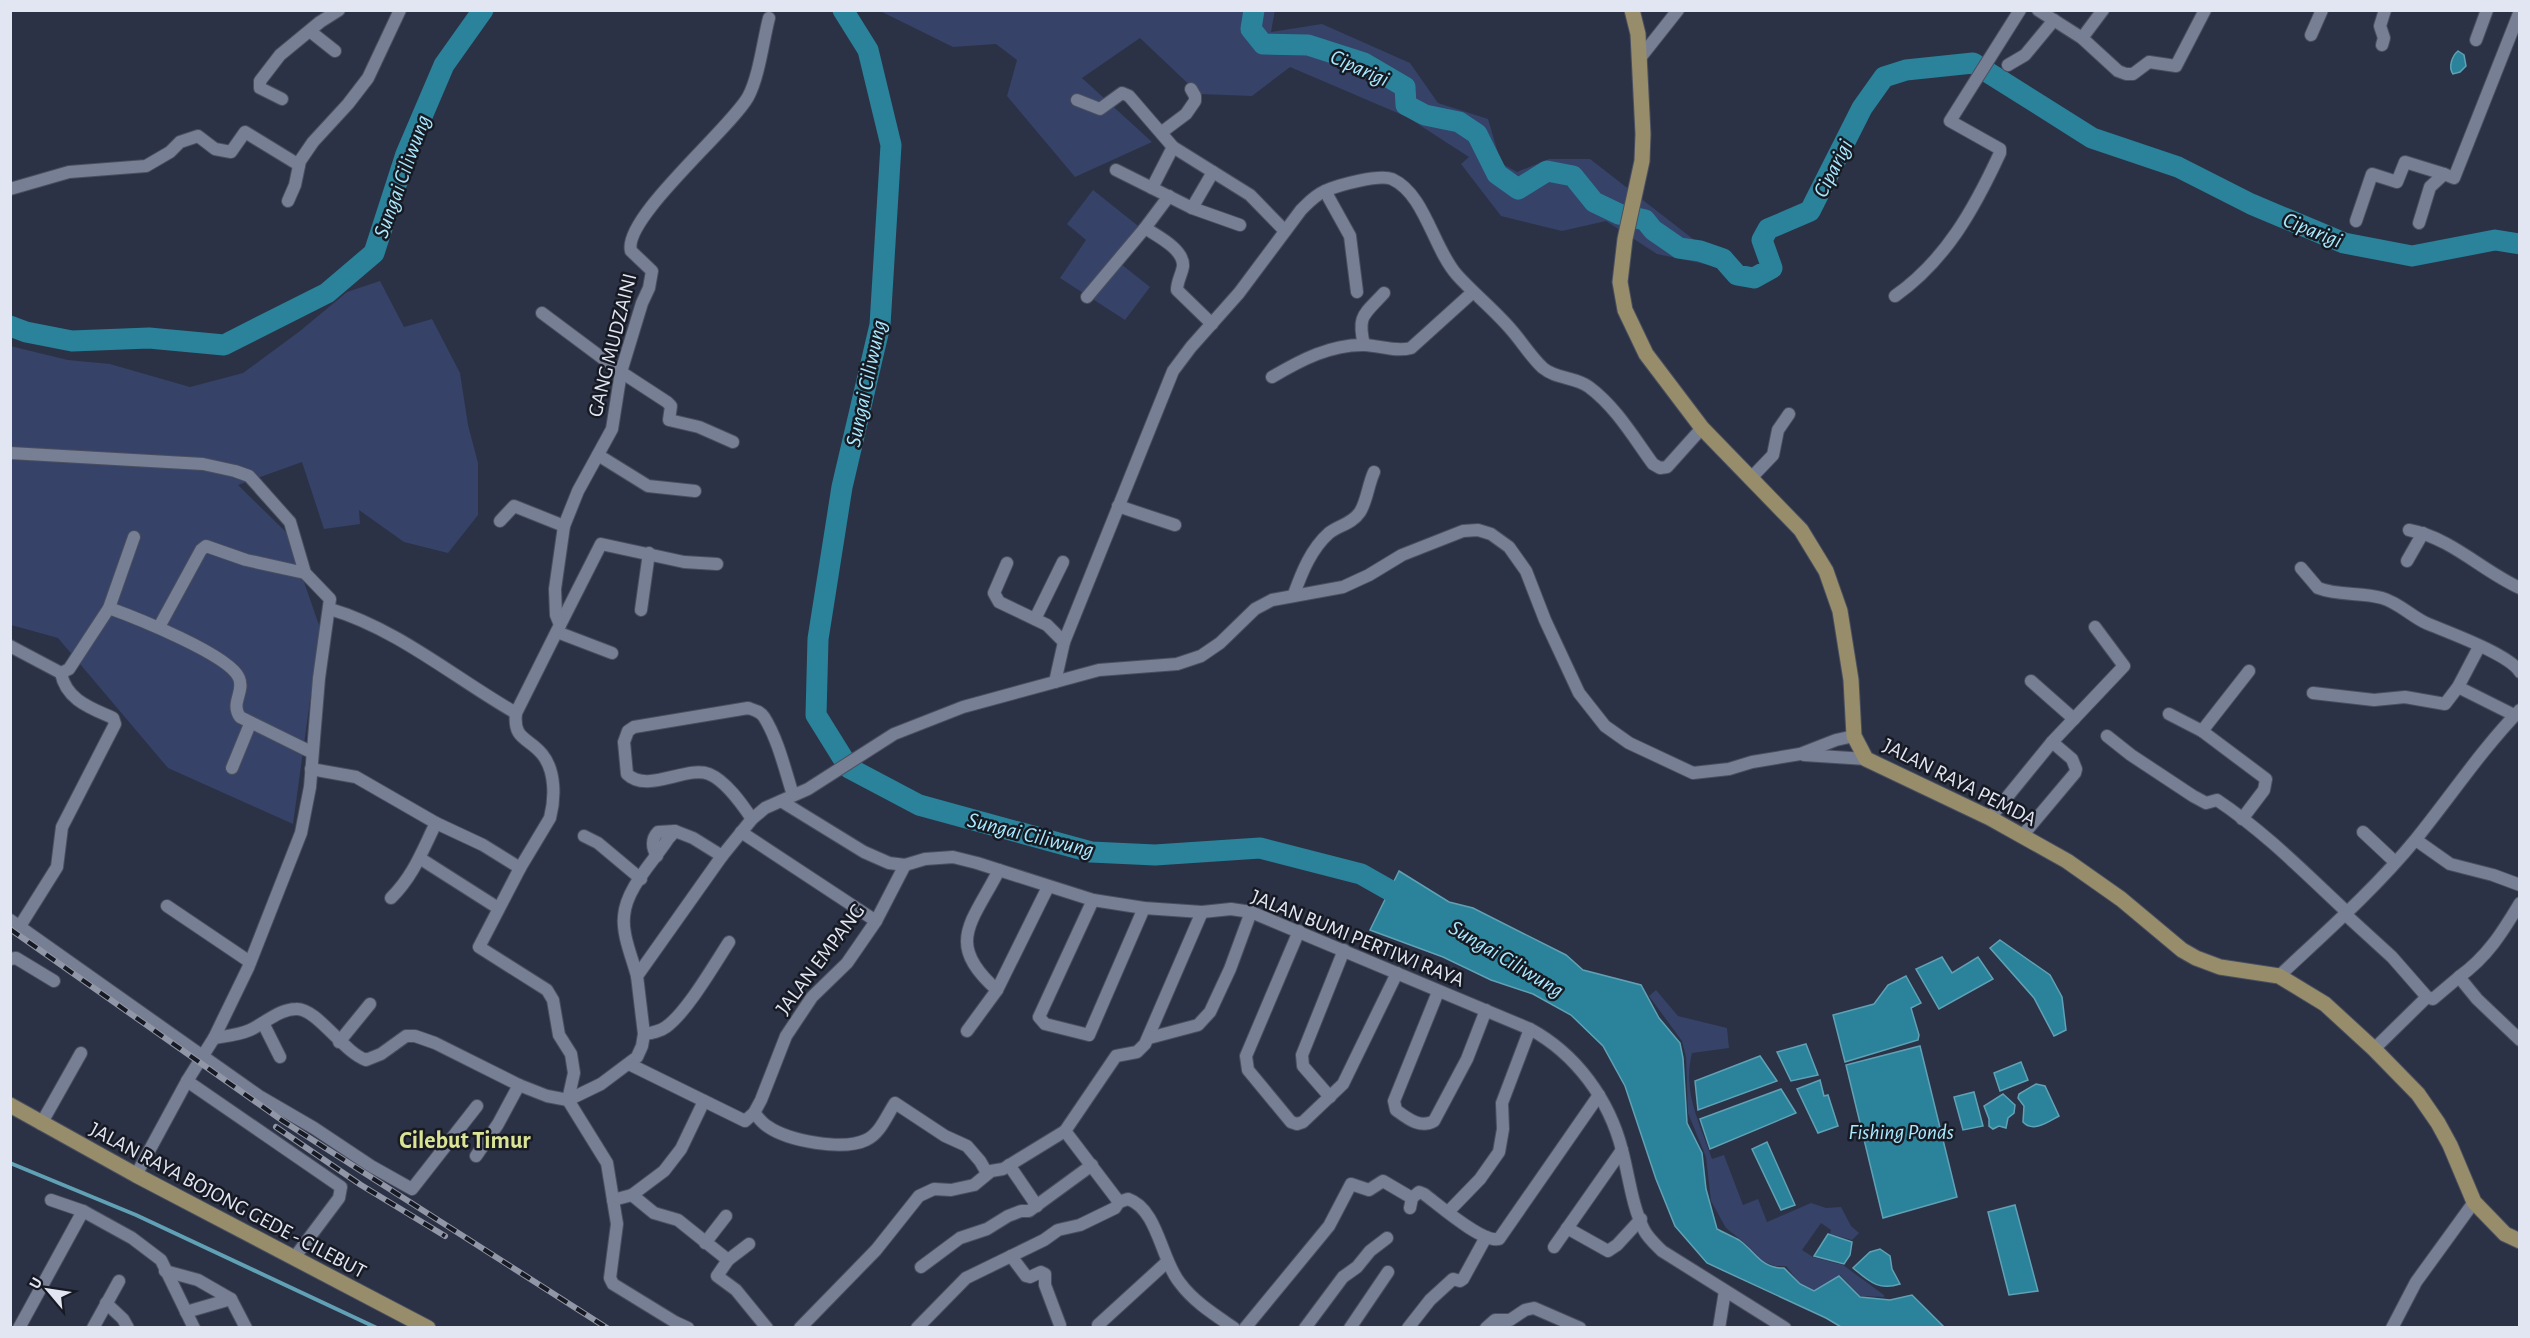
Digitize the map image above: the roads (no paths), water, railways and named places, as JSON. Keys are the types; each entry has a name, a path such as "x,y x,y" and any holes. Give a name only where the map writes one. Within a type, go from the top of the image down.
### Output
{"main road":[{"name":"JALAN RAYA PEMDA","path":"1632,10 1638,34 1643,134 1642,161 1637,189 1624,239 1620,282 1625,310 1646,354 1702,428 1801,530 1826,572 1840,611 1851,680 1854,736 1866,759 1990,818 2067,861 2121,899 2182,950 2196,958 2220,967 2279,976 2325,1004 2418,1094 2438,1123 2474,1202 2505,1234 2520,1241"},
{"name":"JALAN RAYA BOJONG GEDE - CILEBUT","path":"10,1105 136,1175 428,1328"}],"street":[{"path":"282,99 260,88 260,81 280,55 311,32 320,22 339,10"},
{"path":"1640,58 1678,10"},
{"path":"1895,297 1914,282 1952,241 1979,196 2000,153 2000,149 1951,123 1951,118 2020,10"},
{"path":"2038,10 2082,38 2111,67 2126,74 2133,74 2149,62 2176,66 2205,10"},
{"path":"2082,38 2103,10"},
{"path":"2311,36 2322,10"},
{"path":"2382,45 2384,38 2380,26 2385,10"},
{"path":"2476,40 2487,10"},
{"path":"2356,221 2372,174 2397,182 2405,162 2454,178 2520,10"},
{"path":"288,201 295,185 299,165 313,142 368,78 396,12"},
{"name":"GANG MUDZAINI","path":"558,628 555,604 564,526 578,491 612,429 621,372 638,312 649,288 652,271 631,251 631,237 693,156 721,130 745,102 751,90 769,18"},
{"path":"2008,65 2025,55 2054,20"},
{"path":"311,32 335,51"},
{"path":"1162,132 1191,108 1195,96 1191,89"},
{"path":"1077,100 1100,109 1122,93 1135,101 1173,147 1250,195 1285,231"},
{"path":"10,189 69,172 146,166 170,152 180,142 198,136 215,149 231,152 245,132 299,165"},
{"path":"1152,188 1173,147"},
{"path":"1116,170 1192,208 1240,225"},
{"path":"1192,208 1213,172"},
{"path":"2419,223 2430,187 2444,174"},
{"path":"1055,682 1064,642 1173,371 1239,293 1311,199 1325,190 1387,177 1407,189 1417,204 1444,260 1515,334 1545,370 1588,387 1613,410 1653,464 1660,468 1667,467 1702,428"},
{"path":"1325,190 1350,237 1357,292"},
{"path":"1087,297 1169,196"},
{"path":"1145,228 1181,256 1183,264 1177,290 1212,324"},
{"path":"1272,377 1299,361 1334,348 1364,345 1402,350 1412,348 1473,292"},
{"path":"1364,345 1360,323 1363,316 1384,293"},
{"path":"543,314 621,372 670,404 669,420 699,428 733,442"},
{"path":"1750,480 1773,455 1778,430 1788,414"},
{"path":"10,453 203,464 249,476 290,522 305,573 330,599 311,752 307,804 301,833 250,962 214,1038 187,1081 136,1175"},
{"path":"598,455 648,486 695,491"},
{"path":"1294,594 1302,571 1320,543 1331,531 1353,521 1360,512 1374,472"},
{"path":"501,521 514,506 564,526"},
{"path":"1118,506 1175,525"},
{"path":"637,976 722,856 752,819 765,808 808,789 894,734 963,707 1099,670 1177,663 1201,656 1220,643 1255,609 1272,600 1294,594 1343,587 1369,576 1402,555 1463,531 1478,530 1491,534 1509,547 1526,571 1545,620 1579,693 1605,726 1629,743 1693,773 1729,769 1752,762 1800,754 1836,740 1854,736"},
{"path":"2409,530 2423,533 2450,546 2520,588"},
{"path":"2408,561 2423,533"},
{"path":"61,674 73,665 109,608 134,537"},
{"path":"688,1328 613,1284 609,1278 617,1224 607,1163 568,1100 574,1072 571,1054 560,1035 550,995 544,988 478,947 520,868 550,818 554,795 548,765 544,756 517,733 516,713 599,546 606,545 649,553 684,562 717,564"},
{"path":"159,627 201,550 206,546 246,560 305,573"},
{"path":"641,610 649,553"},
{"path":"1035,619 1063,562"},
{"path":"1007,563 994,593 995,598 999,603 1047,625 1064,642"},
{"path":"2301,568 2318,588 2380,597 2407,609 2424,622 2463,637 2506,659 2520,672"},
{"path":"109,608 159,627 235,671 240,678 235,704 240,717 250,724 311,752"},
{"path":"330,609 350,616 423,653 516,713"},
{"path":"1990,818 2052,742 2124,666 2095,627"},
{"path":"558,628 612,653"},
{"path":"10,646 61,674 71,696 113,718 116,724 62,827 57,867 15,923 201,1057 371,1166 412,1189 477,1106"},
{"path":"2313,693 2374,700 2405,698 2443,705 2448,702 2458,687 2479,647"},
{"path":"2202,731 2249,671"},
{"path":"2031,681 2074,719"},
{"path":"2279,976 2347,914 2416,840 2464,774 2517,713 2458,687"},
{"path":"752,819 718,780 708,774 644,782 631,777 627,774 624,742 628,731 634,727 748,708 758,711 764,716 780,754 787,798 864,852 888,864 905,866"},
{"path":"2169,714 2202,731 2266,780 2264,790 2242,819"},
{"path":"232,768 250,724"},
{"path":"2107,736 2193,796 2206,803 2217,801 2242,819 2392,957 2427,997 2433,999 2477,964 2491,949 2520,903"},
{"path":"2022,836 2075,773 2076,769 2072,759 2052,742"},
{"path":"1800,754 1866,759"},
{"path":"311,769 356,777 520,868"},
{"path":"391,898 401,889 421,859 436,823"},
{"path":"214,1038 248,1031 290,1010 305,1010 356,1056 366,1060 381,1054 406,1036 416,1036 435,1043 519,1085 547,1096 568,1100 601,1084 629,1064 637,1057 642,1046 644,1034 637,976 624,917 631,895 641,879 675,831 693,838 722,856"},
{"path":"741,832 876,921"},
{"path":"2362,832 2395,862"},
{"path":"584,836 598,843 641,879"},
{"path":"2416,840 2450,864 2493,875 2520,885"},
{"name":"JALAN BUMI PERTIWI RAYA","path":"905,866 925,859 952,857 1093,900 1144,908 1202,912 1231,909 1251,912 1530,1029 1566,1054 1599,1095 1614,1126 1644,1230 1662,1251 1780,1326"},
{"path":"421,859 498,908"},
{"name":"JALAN EMPANG","path":"754,1113 786,1036 812,997 847,963 876,921 905,866"},
{"path":"997,990 983,978 970,960 965,940 999,870"},
{"path":"968,1031 997,990 1048,887"},
{"path":"1093,900 1039,1017 1045,1024 1089,1035 1144,908"},
{"path":"167,906 250,962"},
{"path":"800,1328 876,1250 919,1196 934,1189 951,1190 974,1185 987,1173 1009,1165 1065,1131 1116,1056 1137,1052 1149,1038 1202,912"},
{"path":"1149,1038 1198,1025 1210,1012 1230,969 1251,912"},
{"path":"1299,931 1245,1063 1248,1070 1291,1122 1297,1124 1303,1122 1343,1084 1397,973"},
{"path":"644,1034 657,1032 668,1026 698,988 729,942"},
{"path":"1330,1097 1304,1066 1302,1054 1344,950"},
{"path":"10,959 16,958 54,981"},
{"path":"2459,977 2477,999 2520,1040"},
{"path":"1438,992 1394,1101 1396,1110 1417,1123 1424,1125 1434,1122 1467,1059 1486,1010"},
{"path":"2374,1049 2427,997"},
{"path":"339,1042 370,1004"},
{"path":"263,1023 280,1057"},
{"path":"1448,1212 1479,1179 1499,1152 1503,1129 1502,1102 1530,1029"},
{"path":"41,1124 81,1053"},
{"path":"629,1064 745,1121 754,1113 766,1126 795,1139 818,1144 866,1140 877,1132 895,1103 945,1136 967,1146 987,1173"},
{"path":"187,1081 341,1187 339,1198 294,1258"},
{"path":"476,1156 498,1124 519,1085"},
{"path":"1245,1328 1329,1226 1351,1184 1369,1191 1383,1181 1411,1203 1419,1192 1486,1237 1495,1240 1505,1233 1599,1095"},
{"path":"613,1200 632,1195 664,1171 681,1149 704,1101"},
{"path":"1065,1131 1119,1202"},
{"path":"1554,1247 1622,1150"},
{"path":"1009,1165 1037,1206"},
{"path":"921,1267 960,1238 987,1229 1008,1216 1021,1211 1029,1211 1092,1165"},
{"path":"632,1195 654,1213 678,1220 728,1260"},
{"path":"917,1328 966,1278 1058,1230 1080,1225 1111,1211 1119,1202 1128,1199 1145,1209 1167,1262 1186,1290 1234,1328"},
{"path":"51,1200 83,1211 132,1238 161,1260 194,1328"},
{"path":"2392,1328 2416,1282 2474,1202"},
{"path":"19,1328 83,1211"},
{"path":"705,1243 726,1215"},
{"path":"1568,1228 1608,1251 1617,1245 1641,1219"},
{"path":"1408,1328 1424,1306 1439,1291 1453,1279 1460,1281 1463,1279 1486,1237"},
{"path":"1305,1328 1343,1277 1357,1267 1370,1251 1387,1238"},
{"path":"749,1244 728,1260 717,1276 736,1290 767,1328"},
{"path":"1011,1256 1026,1276 1030,1277 1041,1272 1045,1274 1045,1285 1060,1324"},
{"path":"1098,1325 1167,1262"},
{"path":"165,1271 198,1280 231,1299 246,1328"},
{"path":"1350,1328 1388,1272"},
{"path":"93,1328 120,1281"},
{"path":"1719,1328 1725,1291"},
{"path":"186,1312 231,1299"},
{"path":"106,1303 123,1319 128,1328"},
{"path":"1486,1328 1495,1320 1510,1320 1525,1310 1534,1308 1580,1328"}],"water":[{"path":"2458,51 2464,55 2466,66 2460,72 2453,74 2451,62"},
{"path":"1399,871 1449,902 1473,908 1566,955 1583,970 1641,985 1659,1018 1680,1043 1687,1123 1702,1153 1706,1189 1717,1229 1745,1244 1770,1266 1784,1268 1800,1284 1814,1291 1839,1276 1860,1297 1890,1300 1912,1295 1944,1327 1841,1327 1707,1263 1675,1226 1656,1179 1625,1086 1603,1046 1571,1015 1533,994 1491,980 1443,957 1370,930"},
{"path":"2000,940 2050,975 2062,997 2066,1030 2054,1036 2034,998 1990,948"},
{"path":"1942,957 1952,973 1978,957 1993,979 1939,1009 1916,969"},
{"path":"1906,976 1921,1003 1911,1008 1919,1035 1918,1040 1845,1062 1833,1015 1874,1004 1888,985"},
{"name":"Fishing Ponds","path":"1806,1044 1818,1075 1791,1081 1777,1052"},
{"name":"Fishing Ponds","path":"1920,1046 1957,1197 1883,1218 1846,1065"},
{"path":"1760,1056 1777,1081 1698,1110 1695,1081"},
{"path":"2021,1062 2028,1080 2000,1091 1994,1073"},
{"name":"Fishing Ponds","path":"1820,1080 1824,1096 1828,1095 1838,1126 1818,1133 1797,1089"},
{"path":"2036,1084 2045,1086 2059,1116 2036,1127 2031,1127 2023,1122 2024,1106 2018,1098 2019,1094"},
{"path":"1781,1089 1796,1113 1710,1149 1700,1119"},
{"path":"1974,1092 1983,1126 1963,1130 1954,1097"},
{"path":"2003,1094 2015,1105 2014,1113 2008,1118 2006,1128 1999,1126 1993,1129 1989,1126 1984,1106"},
{"path":"1767,1142 1795,1205 1781,1210 1752,1149"},
{"path":"2015,1205 2038,1291 2009,1295 1988,1212"},
{"path":"1828,1234 1852,1242 1850,1255 1844,1264 1814,1256"},
{"path":"1880,1249 1890,1256 1892,1269 1900,1284 1886,1286 1874,1284 1853,1268 1870,1252"}],"waterway":[{"name":"Sungai Ciliwung","path":"10,326 26,332 72,341 149,338 224,345 327,293 374,253 406,154 444,65 483,10"},
{"name":"Sungai Ciliwung","path":"843,10 868,50 891,145 880,325 842,487 818,639 816,715 849,768 919,805 1091,852 1155,855 1260,848 1361,874 1414,904"},
{"name":"Ciparigi","path":"1254,10 1251,29 1263,44 1308,45 1364,63 1405,87 1406,105 1425,115 1459,122 1477,134 1497,174 1518,189 1547,171 1573,176 1594,202 1619,214 1645,220 1653,230 1679,248 1700,251 1723,259 1737,275 1754,278 1772,268 1762,240 1768,229 1810,211 1862,108 1884,77 1906,70 1973,63 2092,138 2178,167 2251,204 2344,243 2412,256 2495,240 2520,244"},
{"path":"10,1163 136,1215 377,1328"}],"railway":[{"path":"10,929 283,1121 607,1328"},
{"path":"276,1127 361,1185 445,1236"}],"district":[{"name":"Cilebut Timur","path":"465,1140"}]}
